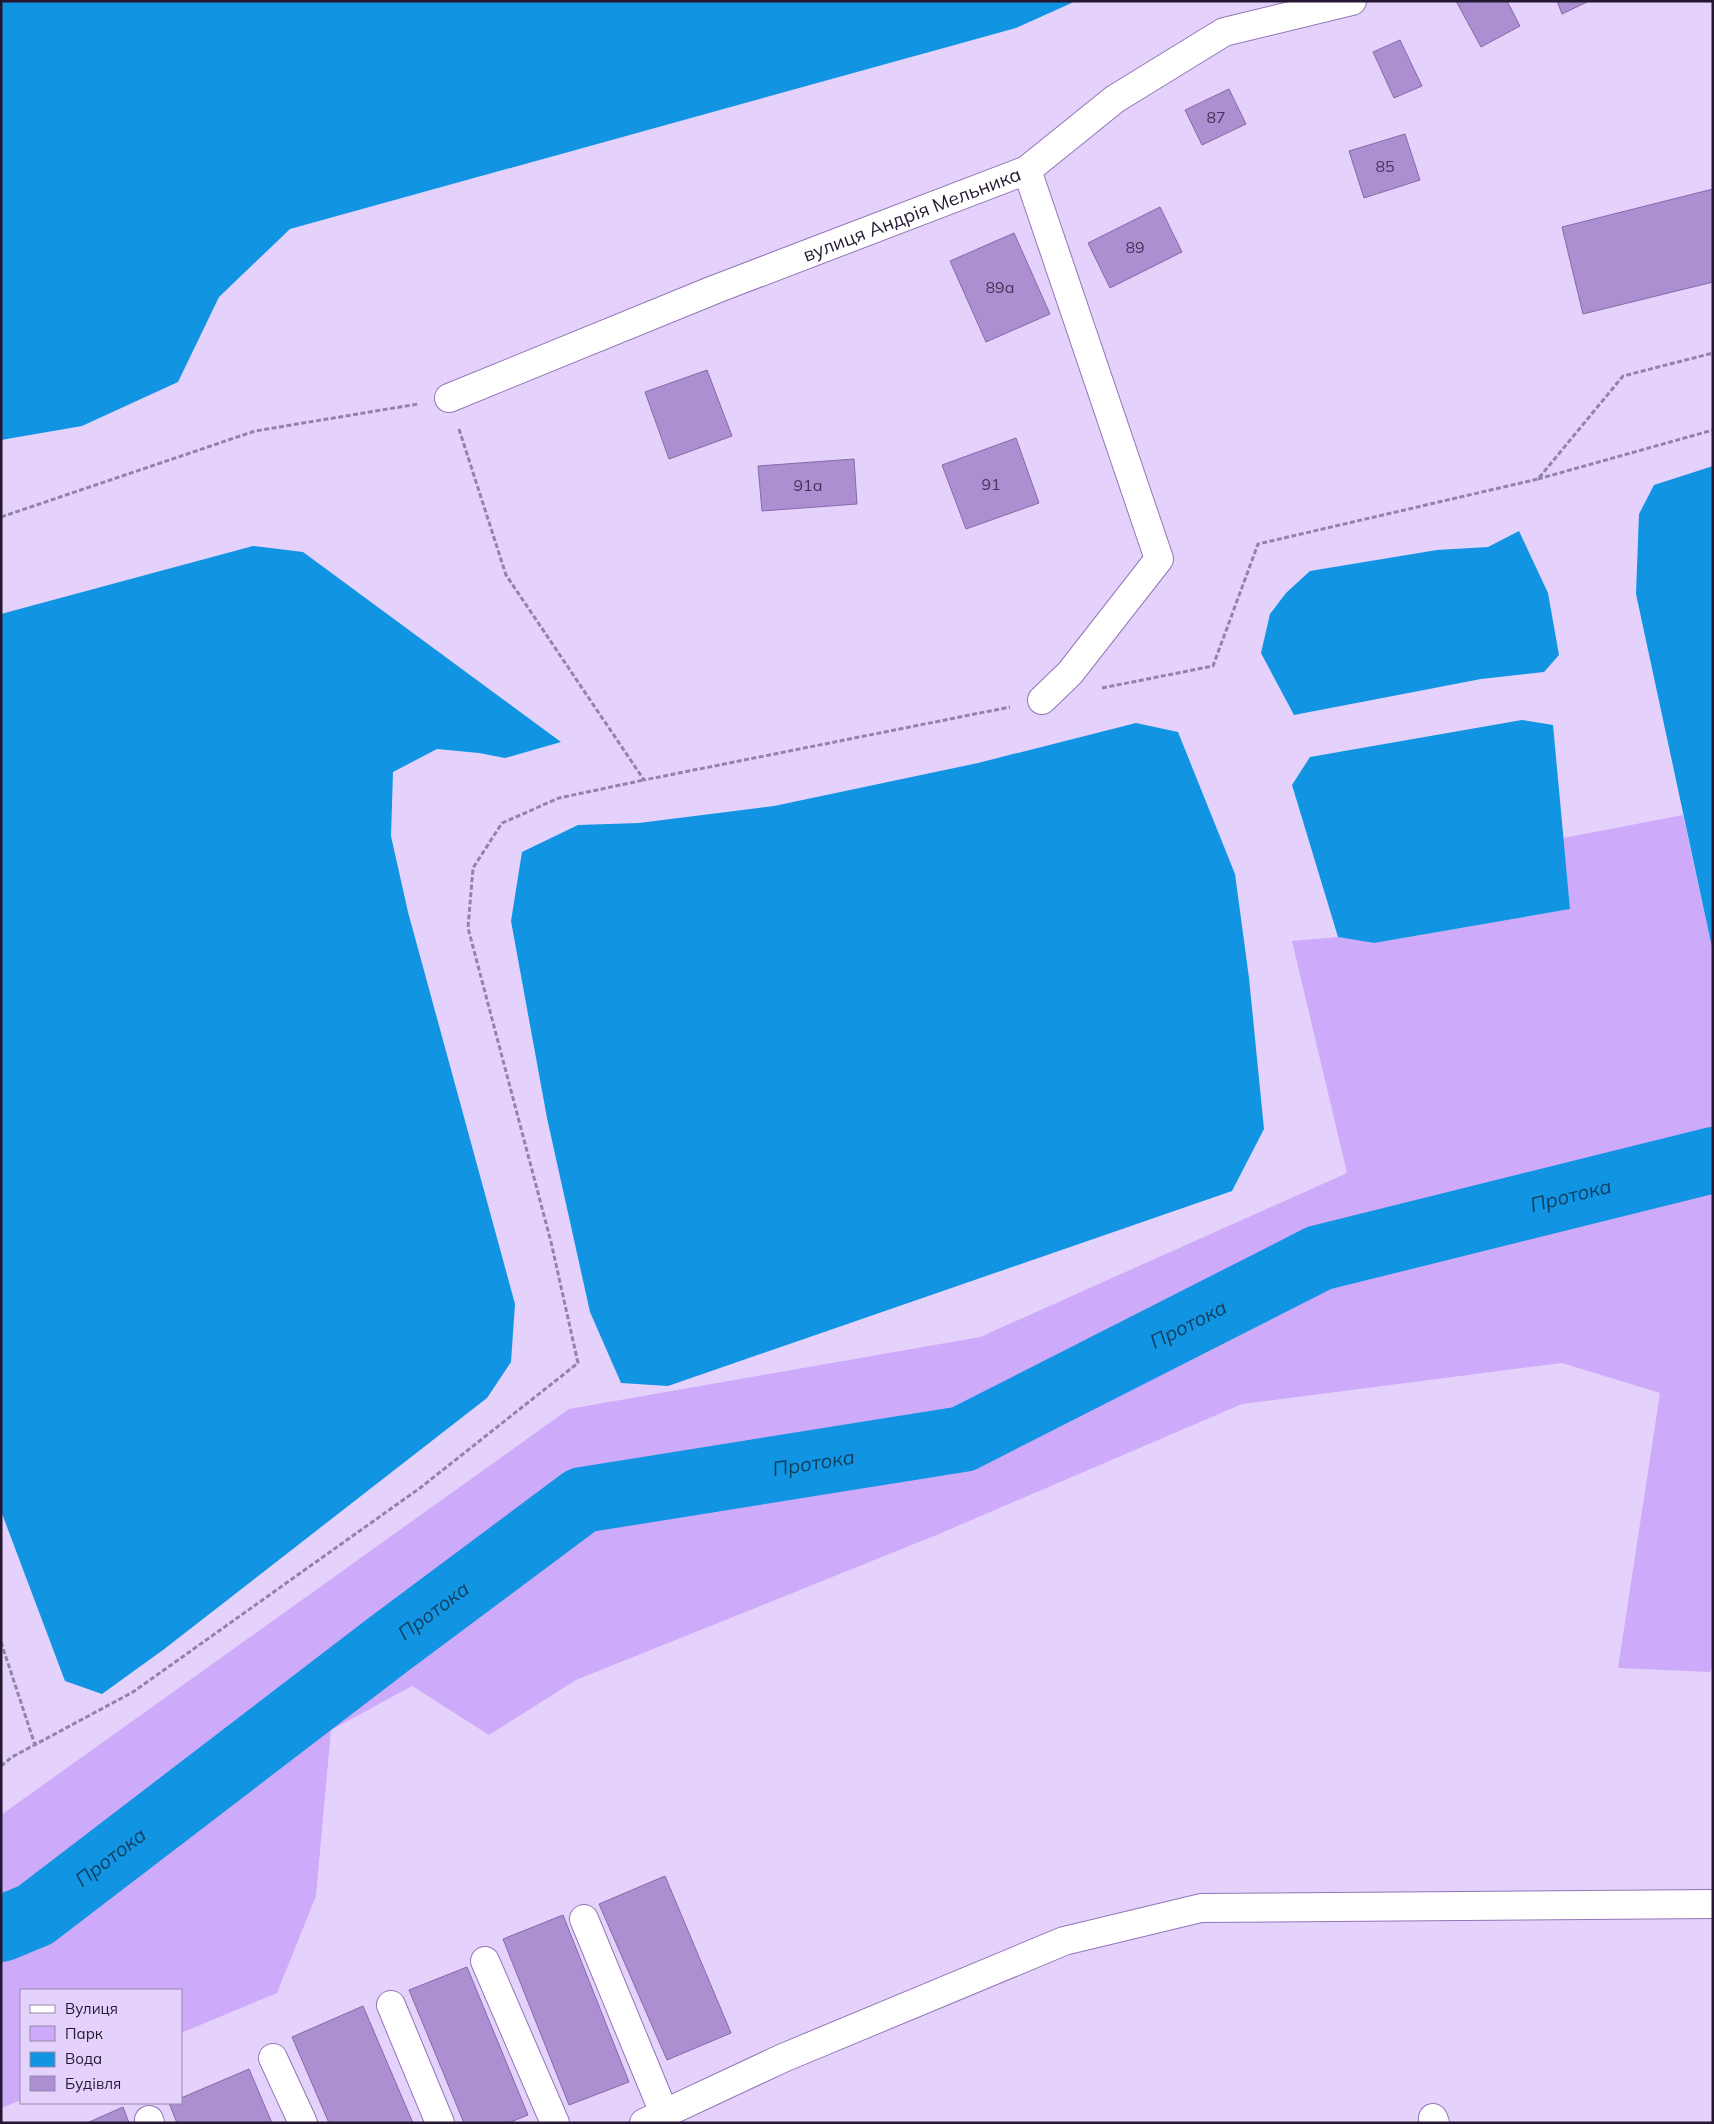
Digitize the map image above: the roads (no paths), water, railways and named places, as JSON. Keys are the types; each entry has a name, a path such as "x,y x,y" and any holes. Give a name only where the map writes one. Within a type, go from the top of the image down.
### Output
{"street":[{"name":"вулиця Андрія Мельника","path":"449,398 716,289 1027,170 1115,99 1224,32 1352,1"},
{"path":"1027,170 1159,559 1070,673 1042,700"},
{"path":"584,1919 654,2118 782,2058 1064,1941 1201,1908 1713,1904"},
{"path":"485,1961 555,2123"},
{"path":"391,2005 440,2123"},
{"path":"273,2058 303,2123"}],"water":[{"path":"1,1 1076,1 1016,28 290,229 219,297 178,382 82,426 1,440"},
{"path":"1713,466 1713,952 1636,594 1639,514 1654,485"},
{"path":"1519,531 1548,593 1559,655 1544,672 1481,679 1294,715 1261,653 1270,614 1286,593 1310,571 1437,550 1488,547"},
{"path":"253,546 303,552 561,742 505,758 479,753 437,749 393,772 391,836 408,912 515,1304 511,1362 487,1398 163,1650 102,1694 65,1681 1,1511 1,614"},
{"path":"1522,720 1553,725 1570,909 1374,943 1338,937 1292,785 1310,757"},
{"path":"1136,723 1178,732 1235,874 1249,978 1264,1129 1232,1191 668,1386 621,1383 590,1312 547,1118 511,921 522,852 578,825 639,823 774,806 978,763"}],"waterway":[{"name":"Протока","path":"1,1929 35,1915 389,1644 582,1500 963,1439 1319,1258 1713,1160"}]}
